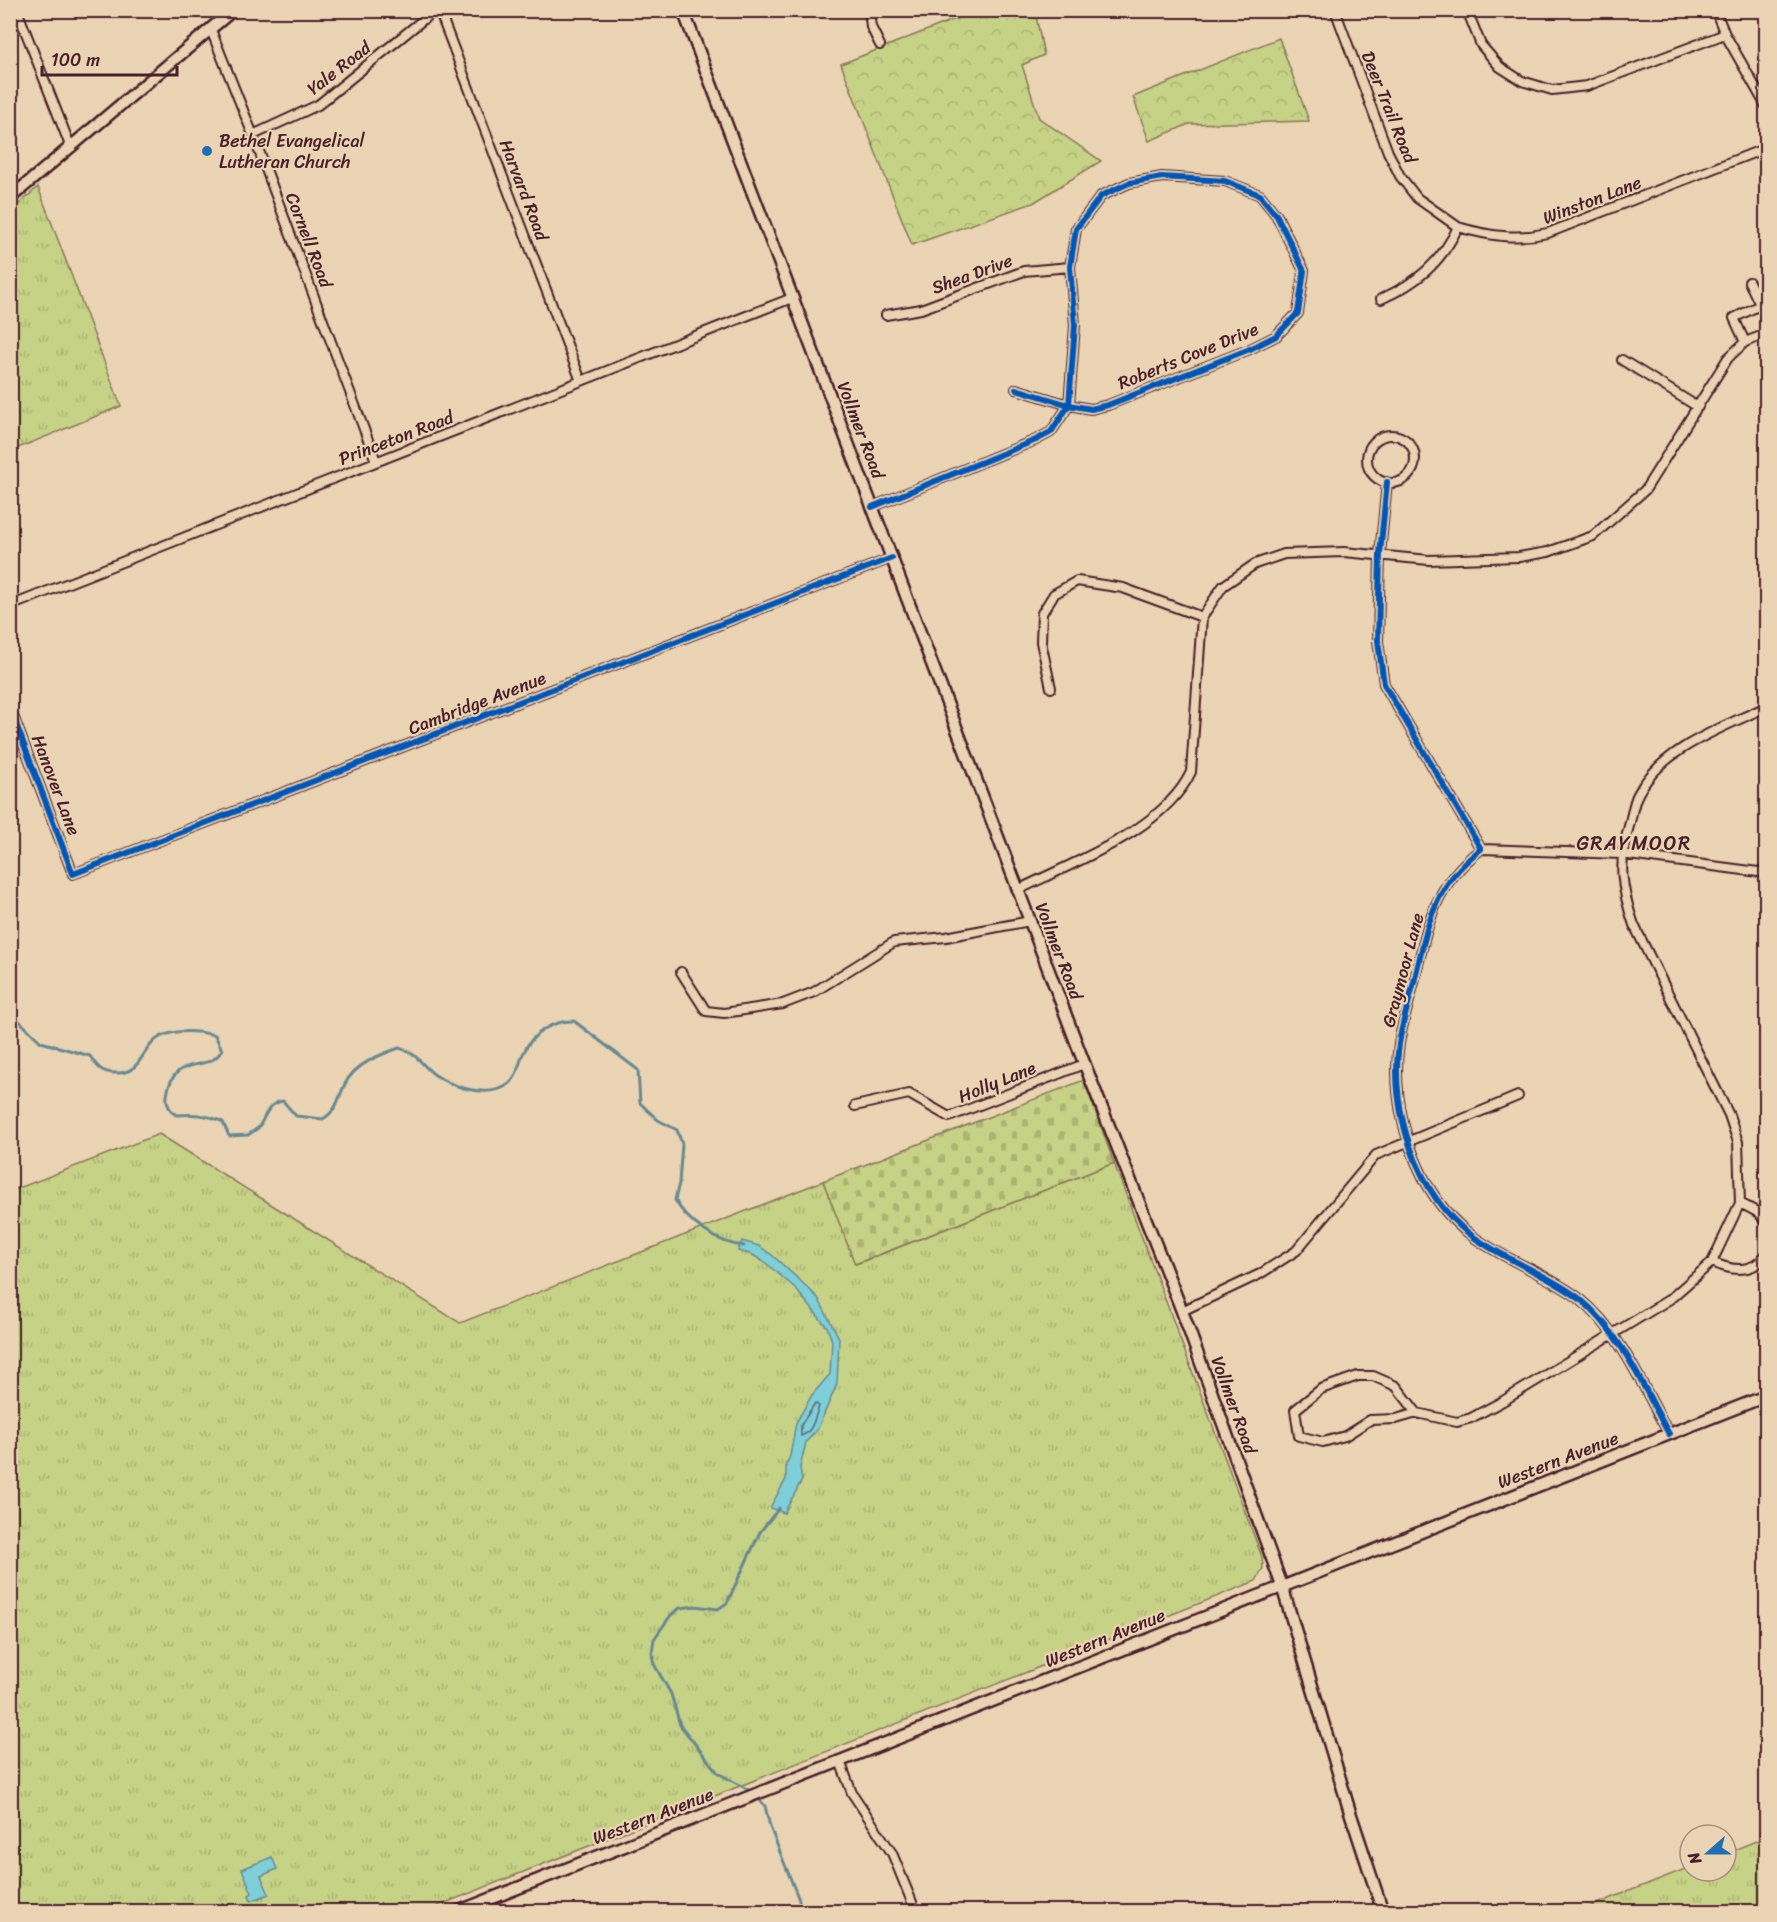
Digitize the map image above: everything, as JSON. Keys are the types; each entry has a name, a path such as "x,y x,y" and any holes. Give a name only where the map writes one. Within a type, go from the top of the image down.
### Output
{"main road":[{"path":"10,198 233,10"},
{"name":"Vollmer Road","path":"682,10 1084,1064 1182,1311 1282,1586 1343,1790 1383,1911"},
{"name":"Western Avenue","path":"458,1911 1767,1396"}],"street":[{"path":"18,10 71,148"},
{"name":"Yale Road","path":"253,135 318,105 437,10"},
{"name":"Harvard Road","path":"437,10 581,381"},
{"path":"869,10 872,27 880,45"},
{"name":"Deer Trail Road","path":"1335,10 1388,152 1400,176 1417,198 1458,227"},
{"path":"1467,10 1481,45 1500,67 1522,81 1552,90 1587,86 1725,34"},
{"path":"1715,10 1725,34 1767,106"},
{"name":"Cornell Road","path":"211,30 376,461"},
{"name":"Winston Lane","path":"1458,227 1489,236 1514,238 1548,233 1767,148"},
{"name":"Roberts Cove Drive","path":"872,507 1051,432 1069,405 1075,325 1070,267 1076,228 1101,196 1129,183 1162,177 1192,177 1225,182 1260,195 1277,216 1305,271 1298,313 1276,336 1250,349 1108,405 1091,409 1069,405"},
{"path":"1381,299 1406,288 1425,274 1449,246 1458,227"},
{"name":"Shea Drive","path":"886,315 921,309 1024,271 1070,267"},
{"path":"1749,282 1767,317"},
{"name":"Princeton Road","path":"10,606 792,298"},
{"path":"1745,342 1734,318 1760,305"},
{"path":"1018,890 1143,826 1183,791 1191,772 1202,617 1224,586 1255,564 1284,554 1380,554 1428,560 1519,557 1548,552 1593,536 1645,490 1728,358 1745,342 1767,334"},
{"path":"1622,360 1698,407"},
{"path":"1016,389 1069,405"},
{"path":"1385,435 1393,435 1400,437 1411,447 1414,462 1407,475 1394,482 1387,482 1373,474 1367,459 1372,444 1385,435"},
{"path":"1387,482 1380,554 1378,641 1384,684 1398,712 1481,849 1621,854 1767,873"},
{"name":"Cambridge Avenue","path":"73,874 892,558"},
{"path":"1051,688 1041,642 1042,613 1054,594 1077,581 1123,588 1202,617"},
{"path":"1417,1413 1396,1386 1373,1376 1358,1376 1321,1389 1295,1410 1299,1436 1323,1442 1345,1436 1370,1420 1396,1419 1417,1413 1457,1422 1471,1418 1670,1299 1713,1262 1740,1203 1738,1142 1729,1115 1634,925 1623,892 1621,854 1638,794 1656,771 1682,748 1767,707"},
{"name":"Hanover Lane","path":"10,708 73,874"},
{"name":"Graymoor Lane","path":"1481,849 1460,866 1444,886 1432,914 1402,1033 1397,1087 1409,1141 1430,1190 1450,1218 1473,1236 1581,1300 1613,1335 1669,1434"},
{"path":"681,972 706,1011 724,1013 783,1004 814,992 894,942 946,937 1030,921"},
{"name":"Holly Lane","path":"855,1106 909,1094 949,1117 1084,1064"},
{"path":"1182,1311 1250,1280 1296,1251 1376,1155 1518,1096"},
{"path":"1740,1203 1759,1213 1767,1223"},
{"path":"1713,1262 1737,1270 1749,1268 1767,1254"},
{"path":"840,1761 852,1793 892,1853 916,1911"}],"green space":[{"path":"976,11 1035,11 1044,55 1022,65 1039,118 1101,161 1033,203 912,245 841,64"},
{"path":"1279,38 1309,121 1189,124 1149,141 1133,97"},
{"path":"38,187 121,406 11,451 11,211"},
{"path":"1084,1080 1114,1163 855,1264 823,1181"},
{"path":"159,1134 460,1323 823,1181 856,1264 1114,1163 1262,1557 1263,1568 1256,1581 425,1911 11,1912 11,1191"},
{"path":"1766,1837 1766,1911 1579,1911 1678,1872 1678,1883 1738,1883 1738,1848"}],"water":[{"path":"742,1241 759,1246 772,1255 818,1298 839,1338 837,1384 818,1428 806,1442 800,1468 802,1480 784,1513 771,1506 786,1479 786,1465 790,1456 796,1423 812,1395 830,1374 832,1341 827,1327 794,1287 753,1255 738,1251"},
{"path":"272,1857 277,1869 261,1876 269,1894 251,1901 249,1895 252,1893 242,1869"}],"waterway":[{"path":"10,1012 41,1042 90,1056 100,1069 110,1073 131,1070 149,1047 166,1034 201,1032 215,1035 222,1050 216,1057 184,1068 177,1073 171,1081 167,1101 170,1109 176,1115 200,1115 223,1122 229,1136 248,1135 258,1128 273,1105 283,1101 296,1116 323,1119 335,1108 345,1084 355,1071 376,1057 399,1048 415,1056 435,1075 460,1087 479,1091 498,1089 513,1080 523,1054 538,1034 551,1025 574,1021 638,1070 640,1103 658,1120 677,1130 682,1144 679,1183 675,1200 680,1208 695,1224 714,1236 744,1246"},
{"path":"752,1792 718,1773 680,1725 671,1694 654,1664 652,1653 654,1639 671,1615 680,1608 695,1606 718,1609 727,1603 760,1532 779,1508"},
{"path":"757,1797 765,1806 770,1827 799,1900 800,1912"}],"cycle path":[{"path":"872,507 1036,440 1051,432 1069,405 1091,409 1108,405 1250,349 1276,336 1298,313 1304,271 1277,216 1260,195 1225,181 1162,177 1129,183 1101,196 1076,229 1070,267 1075,325 1069,405 1016,389"},
{"path":"1387,482 1380,554 1378,641 1384,684 1481,849 1452,878 1434,908 1428,925 1399,1044 1398,1096 1403,1122 1422,1174 1452,1218 1484,1244 1567,1290 1595,1312 1620,1344 1669,1434"},
{"path":"10,708 73,874 892,558"}],"place":[{"name":"Bethel Evangelical Lutheran Church","path":"207,151"}],"district":[{"name":"GRAYMOOR","path":"1634,843"}]}
